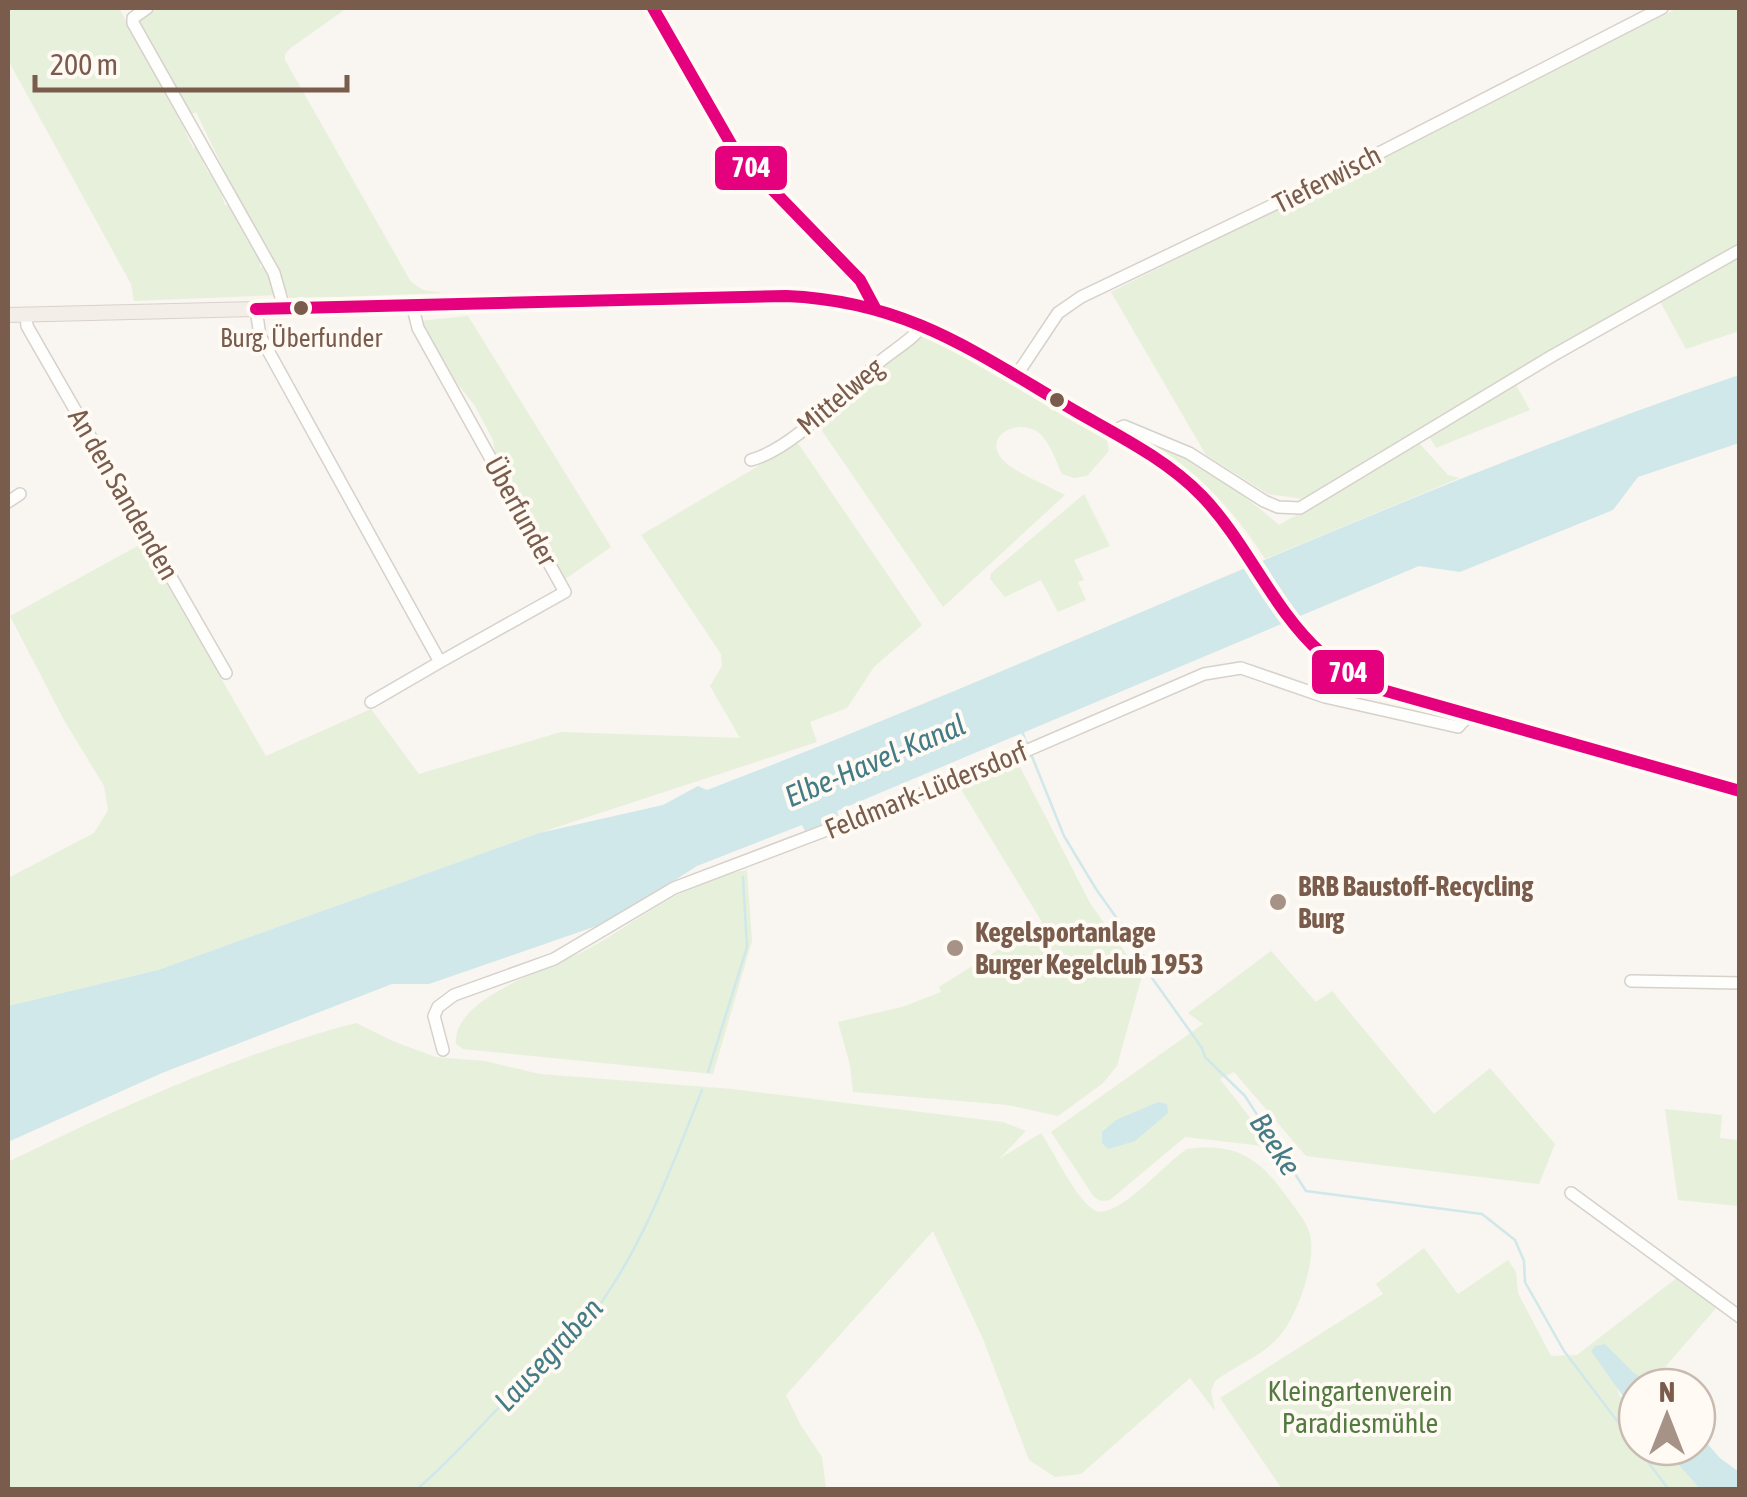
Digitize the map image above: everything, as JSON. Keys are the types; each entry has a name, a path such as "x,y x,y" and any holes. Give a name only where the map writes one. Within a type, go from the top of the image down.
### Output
{"main road":[{"path":"8,315 786,296 875,308 924,324 1112,432 1185,480 1213,508 1319,654 1359,681 1740,791"}],"street":[{"path":"147,8 138,13 133,23 274,273 284,308"},
{"path":"652,8 735,152 860,280 872,296 875,308"},
{"name":"Tieferwisch","path":"1016,376 1058,313 1080,297 1346,170 1662,8"},
{"path":"1112,432 1124,426 1162,440 1264,501 1300,508 1567,347 1740,250"},
{"name":"Überfunder","path":"371,702 565,592 418,328 412,304"},
{"path":"256,309 260,336 440,662"},
{"name":"An den Sandenden","path":"26,314 37,343 226,673"},
{"name":"Mittelweg","path":"750,460 812,423 924,324"},
{"path":"8,502 20,494"},
{"name":"Feldmark-Lüdersdorf","path":"443,1050 434,1016 438,1007 454,995 554,959 674,888 946,785 1204,674 1232,668 1268,675 1325,697 1458,728 1470,715"},
{"path":"1630,981 1740,983"},
{"path":"1571,1193 1740,1317"}],"green space":[{"path":"8,8 119,8 193,148 199,146 207,160 203,163 215,175 225,205 232,206 260,257 260,267 267,267 278,295 134,301 131,284 8,60"},
{"path":"153,8 347,8 292,47 285,60 411,282 423,290 443,293 290,299 196,112 189,115 138,24 141,15"},
{"path":"1678,8 1739,8 1739,245 1303,499 1268,494 1206,455 1111,292"},
{"path":"1739,255 1739,331 1686,349 1658,298"},
{"path":"468,316 611,547 564,580 509,473 495,454 493,440 475,406 446,369 419,321"},
{"path":"919,336 927,336 1107,440 1109,451 1087,476 1074,478 1062,474 1050,446 1039,433 1022,427 999,437 997,451 1003,460 1065,495 943,607 818,425 863,380"},
{"path":"1515,383 1530,410 1436,448 1428,435"},
{"path":"1137,434 1212,474 1279,525 1420,444 1448,475 1460,478 1265,559 1209,489"},
{"path":"795,439 922,625 874,667 847,708 810,722 817,742 539,833 158,970 8,1006 8,878 94,833 108,810 104,786 64,720 10,616 143,543 266,756 371,709 419,774 561,732 740,738 710,686 722,666 721,654 641,535 755,468"},
{"path":"1084,494 1110,546 1074,560 1084,580 1078,582 1086,600 1058,612 1041,580 1005,597 990,579 991,573"},
{"path":"1018,763 1090,903 1142,976 1117,1066 1103,1083 1058,1116 1008,1105 853,1092 838,1022 902,1007 941,992 939,987 1042,922 959,786"},
{"path":"747,870 752,941 713,1074 463,1049 456,1044 459,1027 470,1011 508,985 588,949 703,882"},
{"path":"1271,951 1316,1002 1332,991 1434,1114 1490,1068 1555,1144 1539,1184 1306,1156 1234,1072 1220,1079 1273,1147 1185,1137 1110,1200 1094,1197 1051,1132 1203,1024 1188,1013"},
{"path":"356,1023 436,1057 485,1061 540,1074 732,1089 1003,1122 1026,1131 999,1159 1041,1133 1080,1196 1094,1210 1103,1212 1127,1200 1187,1149 1221,1148 1258,1165 1304,1221 1311,1245 1306,1281 1293,1315 1273,1343 1215,1381 1211,1391 1215,1411 1190,1378 1081,1474 1055,1477 1029,1460 983,1339 933,1231 786,1395 822,1457 826,1489 8,1489 8,1162 179,1084 266,1050"},
{"path":"1665,1109 1722,1115 1720,1138 1739,1140 1739,1206 1678,1200"},
{"name":"Kleingartenverein Paradiesmühle","path":"1424,1248 1458,1294 1508,1260 1516,1272 1518,1293 1551,1356 1577,1355 1678,1277 1716,1308 1665,1367 1628,1367 1605,1344 1617,1388 1617,1467 1681,1467 1700,1489 1282,1489 1220,1398 1383,1294 1376,1284"}],"water":[{"name":"Elbe-Havel-Kanal","path":"1739,375 1739,443 1638,477 1613,510 1460,572 1419,566 837,811 839,818 805,831 802,825 697,866 611,921 429,984 392,984 162,1073 8,1142 8,1006 158,970 539,833 663,805 698,786 707,790 1478,472"},
{"path":"1158,1102 1167,1104 1168,1113 1135,1141 1108,1149 1102,1143 1102,1132 1116,1120"},
{"path":"1605,1344 1628,1367 1617,1367 1617,1388 1591,1351"},
{"path":"1717,1455 1739,1472 1739,1489 1700,1489 1681,1467 1717,1467"}],"waterway":[{"name":"Beeke","path":"1022,731 1028,747"},
{"name":"Beeke","path":"1031,754 1064,836 1145,958 1152,978 1205,1057 1245,1096 1306,1191 1482,1214 1515,1240 1524,1261 1525,1282 1564,1351 1617,1421"},
{"name":"Lausegraben","path":"708,1072 747,947 743,877"},
{"name":"Lausegraben","path":"416,1490 595,1311 642,1232 702,1090"},
{"name":"Beeke","path":"1652,1467 1669,1490"}],"transit line":[{"name":"704","path":"653,8 735,151 860,280 875,308"},
{"name":"704","path":"256,309 786,296 829,300 905,319 973,351 1174,471 1218,515 1304,636 1321,653 1357,677 1379,689 1740,791"}],"place":[{"name":"Burg, Überfunder","path":"301,308"},
{"name":"BRB Baustoff-Recycling Burg","path":"1278,902"},
{"name":"Kegelsportanlage Burger Kegelclub 1953","path":"955,948"}]}
